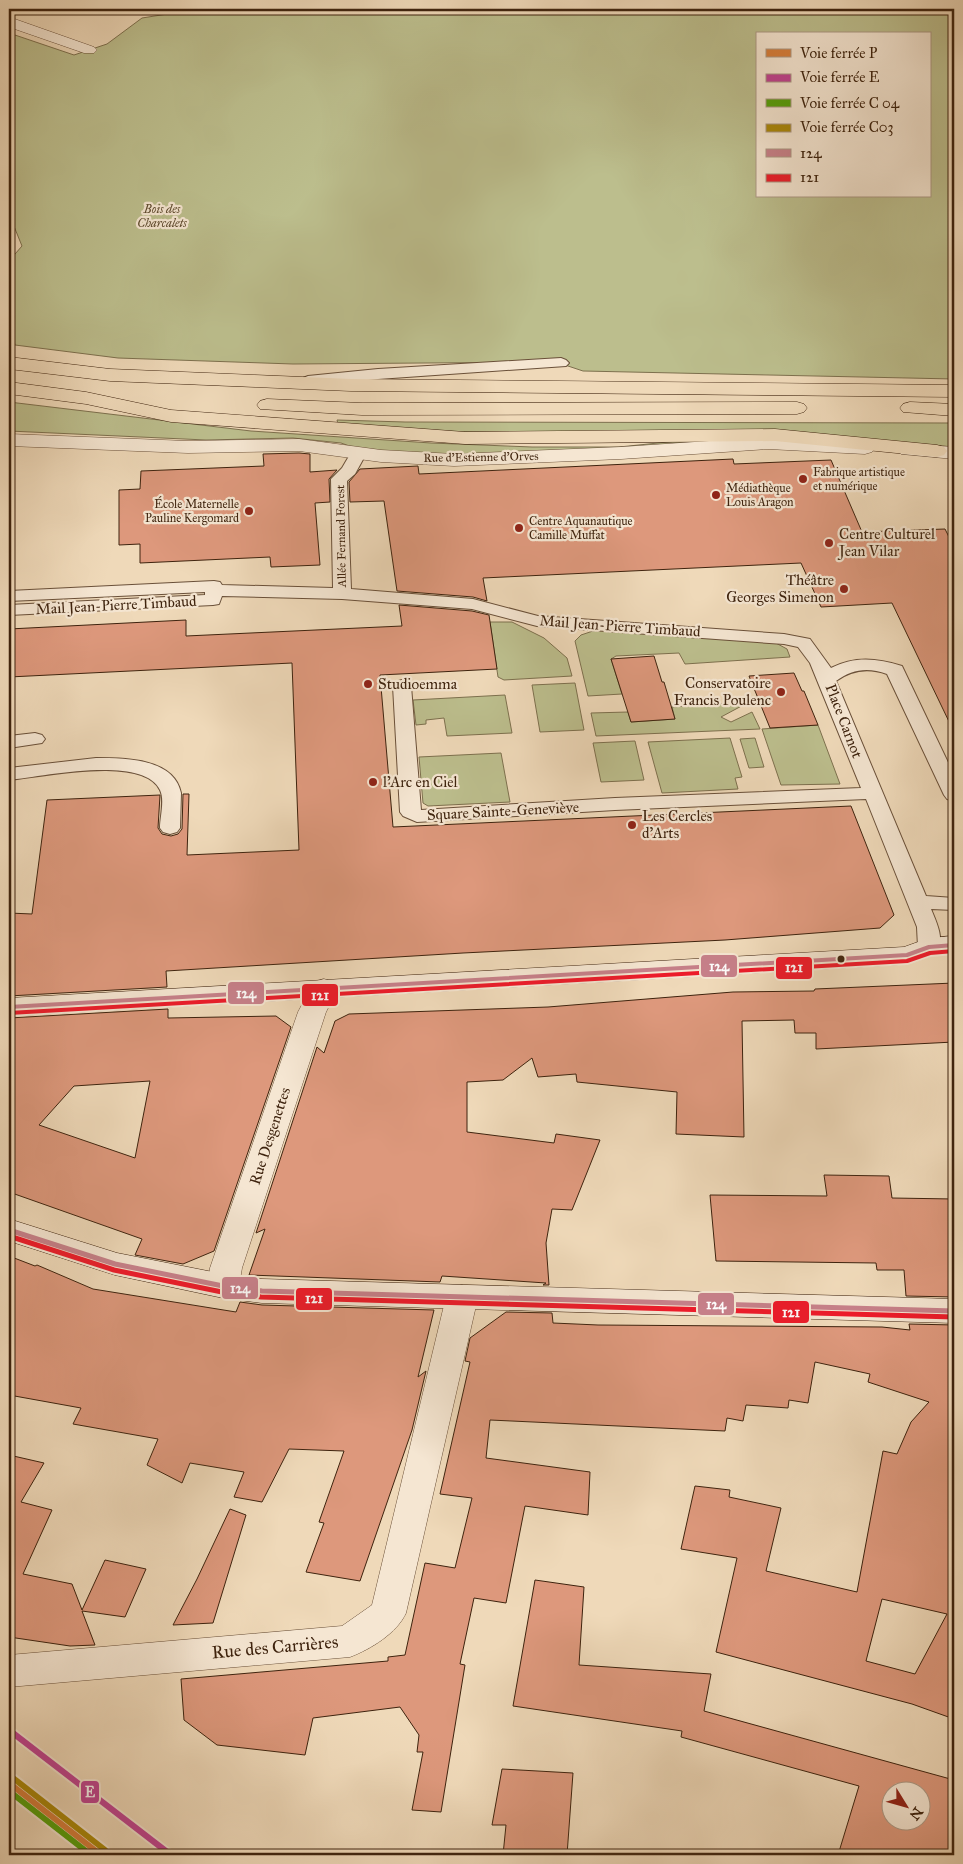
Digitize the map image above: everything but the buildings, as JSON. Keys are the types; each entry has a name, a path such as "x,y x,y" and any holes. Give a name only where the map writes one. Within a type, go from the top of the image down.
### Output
{"highway":[{"path":"9,363 110,375 293,383 954,390"},
{"path":"9,388 86,398 171,416 466,438 774,435 946,452"},
{"path":"86,398 362,409 890,408 954,410"}],"street":[{"path":"9,22 89,50"},
{"name":"Rue d'Estienne d'Orves","path":"9,440 188,447 299,444 358,454 454,460 621,454 768,444 946,452"},
{"path":"9,1007 324,988 660,971 907,955 942,946"},
{"name":"Rue Desgenettes","path":"223,1286 226,1268 308,1022 324,988"},
{"path":"9,1230 115,1264 223,1286 262,1291 954,1311"},
{"name":"Rue des Carrières","path":"9,1670 350,1641 388,1613 462,1297"}],"lane":[{"path":"293,383 378,374 561,363"},
{"name":"Allée Fernand Forest","path":"342,594 339,479 349,471 358,454"},
{"name":"Mail Jean-Pierre Timbaud","path":"9,596 214,586 213,600 9,610"},
{"name":"Mail Jean-Pierre Timbaud","path":"214,590 342,594 473,604 537,621 784,639 804,643 819,662 826,679"},
{"name":"Place Carnot","path":"942,946 928,927 826,679 839,669 861,664 879,664 895,670 954,795"},
{"name":"Square Sainte-Geneviève","path":"402,686 410,812 417,816 605,811 873,793"},
{"path":"9,742 36,739"},
{"path":"9,774 76,765 119,763 145,769 156,774 166,783 170,791 170,828"},
{"path":"918,902 954,904"}],"green space":[{"name":"Bois des Charcalets","path":"199,9 954,9 954,273 951,277 949,323 954,324 954,379 583,371 556,362 293,364 118,358 15,345 9,320 9,261 22,246 9,214 9,33 74,55 107,44 142,18"},
{"path":"9,402 251,431 431,443 532,447 619,447 697,439 753,439 617,450 461,455 361,450 341,443 293,438 206,440 9,431"},
{"path":"337,420 405,422 954,423 954,447 877,440 661,431 462,432 338,424"},
{"path":"490,622 512,622 544,638 567,658 572,676 504,680 498,677"},
{"path":"599,629 774,642 787,649 790,657 685,664 679,653 616,656 611,659 622,694 588,696 575,641 581,635"},
{"path":"575,683 584,730 540,732 532,685"},
{"path":"505,695 512,733 447,736 444,718 426,720 426,724 416,725 413,700"},
{"path":"749,702 721,717 731,722 752,712 760,729 596,736 591,713 628,712 631,722 675,719 672,707"},
{"path":"818,725 840,784 781,785 762,729"},
{"path":"730,738 742,777 735,778 738,789 662,793 648,742"},
{"path":"755,738 764,767 749,768 740,739"},
{"path":"635,741 644,780 601,782 593,743"},
{"path":"501,753 510,802 428,806 423,803 419,757"}],"rail line":[{"name":"E","path":"9,1730 171,1855"},
{"name":"C03","path":"13,1778 105,1850"},
{"name":"P","path":"9,1783 101,1855"}],"transit line":[{"name":"124","path":"9,1007 907,955 929,947 954,945"},
{"name":"121","path":"9,1013 907,961 930,953 954,951"},
{"name":"124","path":"9,1230 115,1264 223,1286 262,1291 954,1311"},
{"name":"121","path":"9,1236 114,1270 222,1292 261,1297 954,1317"},
{"path":"9,1791 91,1855"}],"place":[{"name":"Fabrique artistique et numérique","path":"803,479"},
{"name":"Médiathèque Louis Aragon","path":"716,495"},
{"name":"École Maternelle Pauline Kergomard","path":"249,511"},
{"name":"Centre Aquanautique Camille Muffat","path":"519,528"},
{"name":"Centre Culturel Jean Vilar","path":"829,543"},
{"name":"Théâtre Georges Simenon","path":"844,589"},
{"name":"Studioemma","path":"368,684"},
{"name":"Conservatoire Francis Poulenc","path":"781,692"},
{"name":"l'Arc en Ciel","path":"373,782"},
{"name":"Les Cercles d'Arts","path":"632,825"}]}
